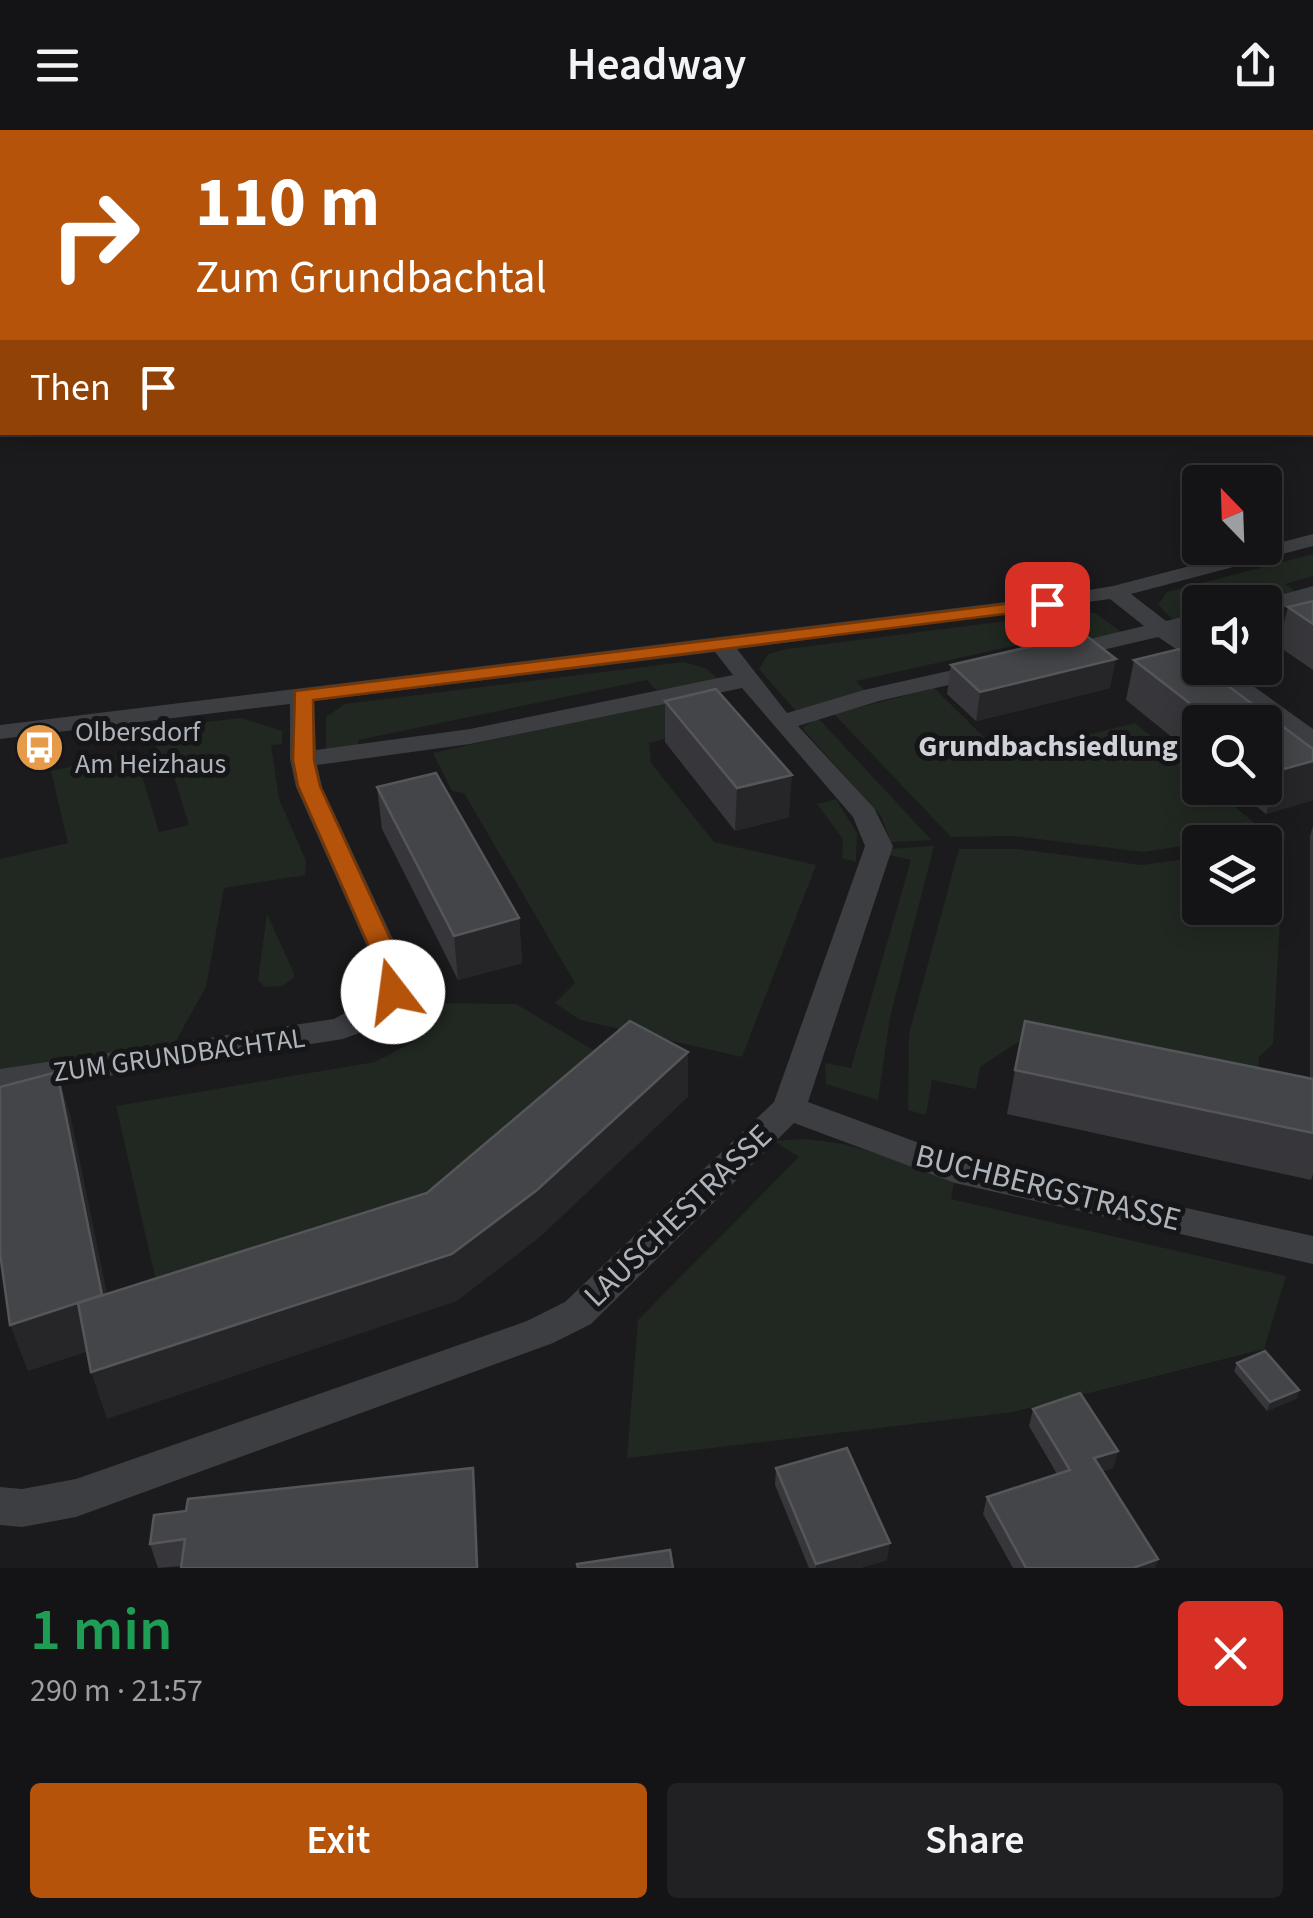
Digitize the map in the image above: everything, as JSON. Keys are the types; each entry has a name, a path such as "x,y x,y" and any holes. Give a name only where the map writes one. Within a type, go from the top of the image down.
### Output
{"street":[{"path":"0,732 1114,592 1313,540"},
{"path":"1114,592 1182,645"},
{"path":"1282,601 1313,594"},
{"path":"1042,657 1182,625"},
{"name":"LAUSCHESTRASSE","path":"0,1506 22,1508 76,1498 540,1332 578,1313 789,1108 878,846 865,814 782,723 720,643"},
{"path":"782,723 873,695 1006,665"},
{"path":"304,760 418,748 657,694 746,680"},
{"path":"1236,685 1313,741"},
{"name":"ZUM GRUNDBACHTAL","path":"0,1081 317,1034 345,1028 388,1001 393,992 392,969 309,786 302,696"},
{"name":"BUCHBERGSTRASSE","path":"789,1108 955,1170 1313,1250"}],"shaded area":[{"path":"1313,554 1313,576 1285,584 1300,595 1282,600 1282,585 1194,585 1282,565"},
{"path":"1182,588 1182,622 1175,622 1158,605 1167,592"},
{"path":"1077,612 1095,613 1121,632 1073,644 1061,635 856,681 865,691 798,713 759,669 768,654 787,649"},
{"path":"684,662 707,669 719,680 656,690 647,680 358,740 359,752 326,752 326,717 345,704"},
{"path":"934,688 1003,756 1135,723 1182,762 1182,805 1233,805 1257,825 1182,825 1182,846 1143,852 1013,836 951,837 834,714"},
{"path":"705,692 732,721 649,743 651,763 714,842 816,865 742,1057 580,1020 555,1003 575,983 464,793 452,791 433,753"},
{"path":"241,718 282,731 282,744 271,745 279,799 306,861 305,875 224,888 206,987 173,1046 0,1072 0,859 68,843 51,771 135,753 159,832 189,825 174,776 145,729"},
{"path":"818,718 931,840 891,842 881,816 802,728"},
{"path":"836,799 857,833 856,862 842,858 843,839 817,804"},
{"path":"1285,831 1282,884 1282,832"},
{"path":"934,846 890,1017 878,1100 826,1084 825,1063 851,1068 911,860 889,855 889,849"},
{"path":"959,849 1017,849 1142,865 1182,859 1182,925 1280,925 1273,1044 1259,1057 1257,1093 1018,1042 980,1067 976,1089 932,1080 926,1115 908,1110 909,1034"},
{"path":"267,914 293,971 294,977 283,986 265,987 258,980"},
{"path":"437,1003 516,1004 600,1054 415,1209 160,1298 116,1106 375,1062 422,1037"},
{"path":"806,1139 844,1144 955,1177 951,1199 1286,1276 1264,1349 1013,1412 627,1458 638,1320 799,1157 774,1141"}],"building":[{"path":"1313,601 1313,624 1288,607"},
{"path":"1084,634 1116,659 980,692 951,665"},
{"path":"1179,649 1182,685 1227,685 1254,705 1192,705 1134,660"},
{"path":"716,689 792,775 737,788 665,701"},
{"path":"1282,726 1313,749 1313,761 1282,770"},
{"path":"436,773 519,918 454,936 377,787"},
{"path":"630,1021 688,1052 537,1190 452,1254 91,1372 78,1303 427,1193"},
{"path":"1025,1021 1313,1079 1313,1133 1015,1070"},
{"path":"57,1072 102,1295 10,1325 0,1253 0,1087"},
{"path":"1265,1351 1299,1390 1270,1402 1237,1363"},
{"path":"1080,1393 1118,1451 1094,1458 1158,1559 1133,1568 1026,1568 987,1497 1070,1470 1033,1409"},
{"path":"847,1448 890,1543 816,1564 776,1468"},
{"path":"473,1468 477,1568 181,1568 185,1539 150,1544 154,1515 186,1511 188,1499"},
{"path":"670,1550 673,1568 578,1568 577,1564"}],"place":[{"name":"Olbersdorf Am Heizhaus","path":"40,748"}],"district":[{"name":"Grundbachsiedlung","path":"1048,746"}],"route":[{"path":"393,992 392,969 309,786 302,696 1047,604"}]}
